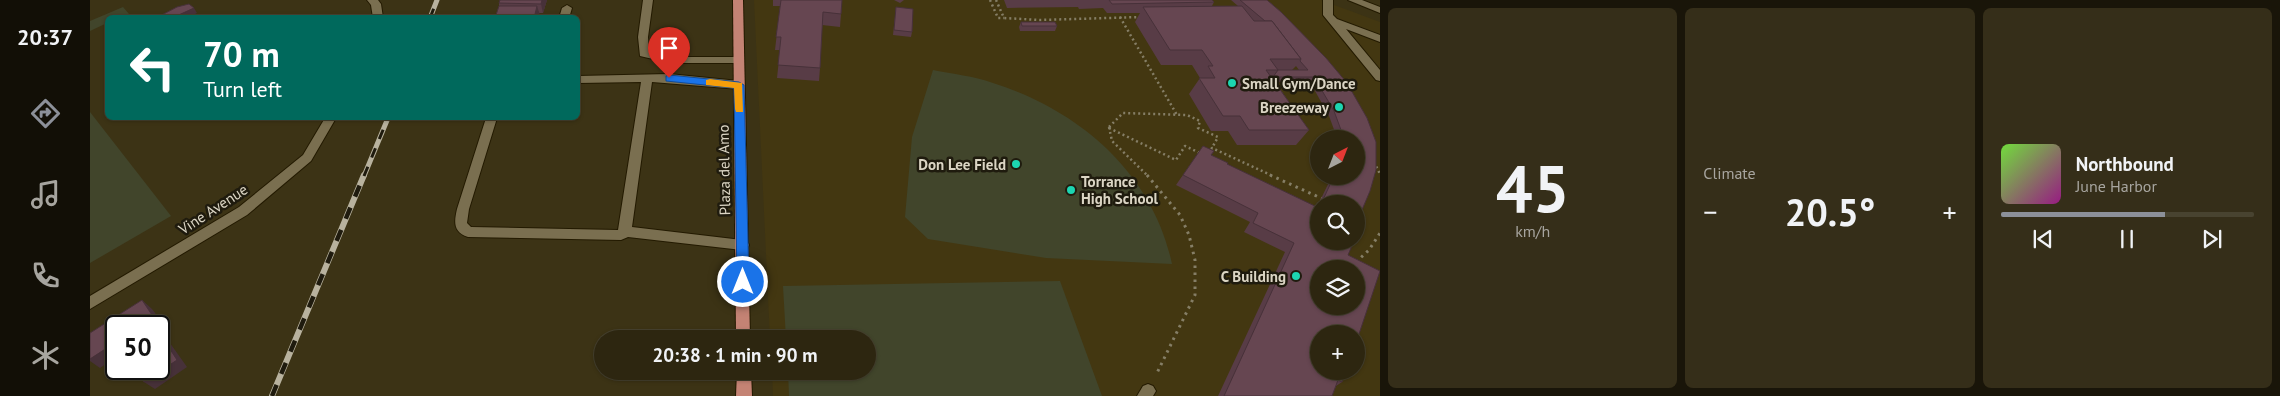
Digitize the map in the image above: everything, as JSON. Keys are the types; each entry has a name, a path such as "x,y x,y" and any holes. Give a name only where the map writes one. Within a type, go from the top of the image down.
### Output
{"main road":[{"name":"Plaza del Amo","path":"738,0 743,330"},
{"path":"744,380 744,396"}],"street":[{"path":"372,0 376,4 378,15"},
{"path":"648,0 643,37 644,54 670,60 739,60"},
{"path":"1328,0 1328,15 1380,77"},
{"path":"1353,0 1380,10"},
{"path":"1333,21 1380,38"},
{"path":"580,79 647,80 669,78 739,85"},
{"path":"491,120 460,224 468,232 621,235 625,231 647,80"},
{"name":"Vine Avenue","path":"90,303 249,206 307,158 329,120"},
{"path":"625,231 742,245"}],"path":[{"path":"990,0 998,18 1040,20 1148,16"},
{"path":"996,0 1004,18"},
{"path":"1119,17 1177,115"},
{"path":"1123,113 1187,115 1200,121 1198,128 1218,138 1206,156 1185,146 1176,160 1109,127 1123,113"},
{"path":"1109,127 1112,141 1149,177 1180,215 1189,235 1195,260 1195,296 1146,394"},
{"path":"1212,148 1313,195"},
{"path":"1369,156 1376,163 1380,174"},
{"path":"1358,260 1369,250 1380,233"}],"shaded area":[{"name":"Torrance High School","path":"754,0 1321,0 1380,22 1380,396 773,396 772,380 876,380 876,330 770,330"}],"green space":[{"path":"123,7 129,14 105,15 105,24 90,31 90,21"},
{"name":"Don Lee Field","path":"933,70 986,81 1025,95 1055,110 1082,128 1108,150 1130,174 1148,201 1162,231 1172,264 1046,258 928,239 905,217 912,137"},
{"path":"90,112 171,216 90,263"},
{"path":"1060,281 1102,396 789,396 788,380 876,380 876,330 785,330 783,286"}],"building":[{"path":"500,0 542,0 541,4 499,3"},
{"path":"781,0 842,0 841,14 823,12 820,68 778,65 781,37 776,37"},
{"path":"1109,0 1212,0 1214,2 1112,4"},
{"path":"1240,0 1267,0 1281,12 1326,58 1347,83 1367,118 1376,142 1376,170 1365,203 1365,195 1325,195 1330,185 1365,185 1365,130 1341,130 1334,111 1314,77 1273,77 1278,70 1308,70 1272,21 1265,21"},
{"path":"189,4 194,8 179,15 162,15 177,7"},
{"path":"499,6 537,6 535,15 496,15"},
{"name":"Small Gym/Dance","path":"1242,6 1254,21 1272,21 1301,59 1270,59 1278,70 1266,70 1309,130 1249,130 1240,116 1223,116 1199,78 1215,78 1208,66 1213,66 1202,50 1170,50 1143,7"},
{"path":"896,7 913,9 912,32 894,30"},
{"path":"1021,22 1055,22 1057,26 1022,26"},
{"name":"C Building","path":"1203,146 1214,151 1211,155 1227,164 1310,204 1310,250 1350,250 1348,255 1358,260 1310,260 1310,315 1365,315 1365,264 1380,271 1362,325 1310,325 1310,380 1338,380 1332,396 1224,396 1294,243 1253,223 1258,213 1183,175"},
{"path":"142,300 152,315 118,315"},
{"path":"105,323 105,349 90,359 90,333"},
{"path":"170,349 177,360 170,365"}],"railway":[{"path":"431,15 437,0"},
{"path":"364,176 387,120"},
{"path":"272,396 364,175"}],"slow traffic":[{"path":"710,82 739,85 740,109"}],"place":[{"name":"Small Gym/Dance","path":"1232,83"},
{"name":"Breezeway","path":"1339,107"},
{"name":"Don Lee Field","path":"1016,164"},
{"name":"Torrance High School","path":"1071,190"},
{"name":"C Building","path":"1296,276"}],"route":[{"path":"669,78 739,85 743,282"}]}
